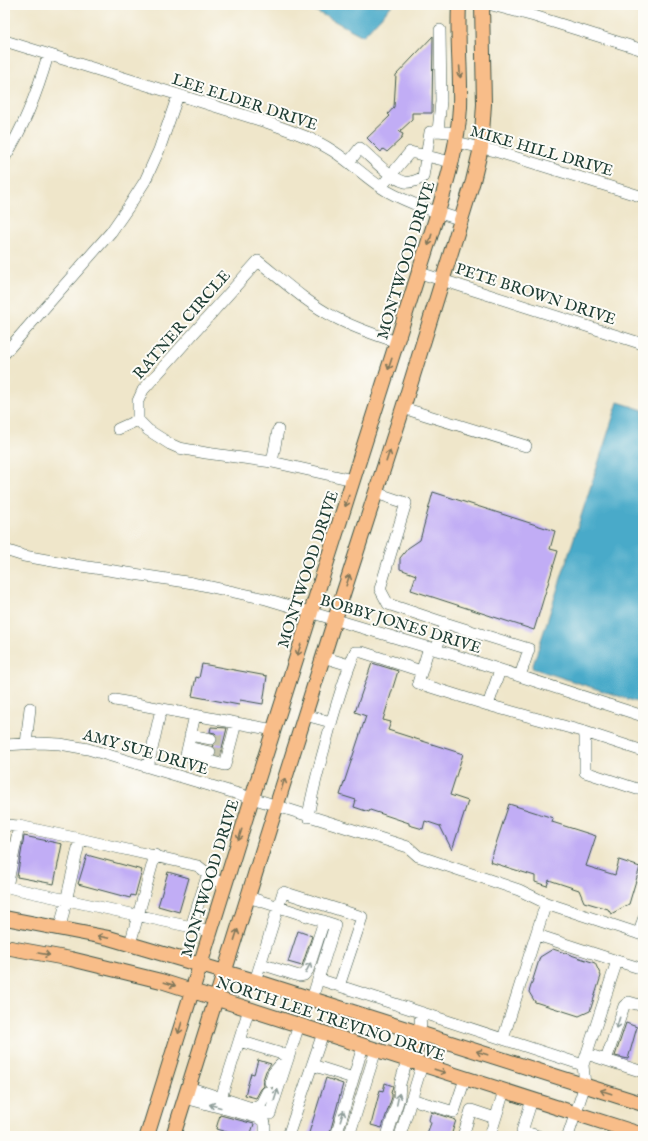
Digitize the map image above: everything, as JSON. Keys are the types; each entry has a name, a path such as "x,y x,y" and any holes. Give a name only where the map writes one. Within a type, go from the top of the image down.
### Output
{"main road":[{"name":"MONTWOOD DRIVE","path":"147,1136 224,886 420,273 438,212 451,162 460,108 457,30 459,5"},
{"path":"176,1135 187,1092 215,999 462,220 480,148 484,104 482,5"},
{"name":"NORTH LEE TREVINO DRIVE","path":"5,918 109,938 130,944 255,981 643,1104"},
{"name":"NORTH LEE TREVINO DRIVE","path":"5,947 72,959 162,981 414,1063 643,1135"},
{"path":"414,1063 421,1034"}],"street":[{"path":"492,5 534,16 643,50"},
{"path":"349,162 360,148 391,174 406,182 414,181 423,177 430,132 438,131 442,101 440,30"},
{"name":"LEE ELDER DRIVE","path":"5,41 307,136 333,150 381,187 406,201 462,220"},
{"path":"441,46 458,46"},
{"path":"5,157 19,133 34,101 48,54"},
{"path":"5,354 111,232 129,206 145,181 159,150 178,96"},
{"name":"MIKE HILL DRIVE","path":"438,131 480,148 495,151 643,197"},
{"path":"381,187 410,152 451,162"},
{"name":"RATNER CIRCLE","path":"138,420 138,401 143,390 258,261 296,291 334,317 366,331 397,342"},
{"name":"PETE BROWN DRIVE","path":"420,273 643,344"},
{"path":"403,408 526,446"},
{"path":"118,429 138,420 148,430 179,448 272,462 353,480"},
{"path":"272,462 278,430"},
{"path":"376,493 406,503 380,589 388,604 529,649 520,676"},
{"name":"BOBBY JONES DRIVE","path":"5,550 24,556 76,565 193,582 266,599 433,649 643,716"},
{"path":"445,623 421,671 418,683 488,705 585,732 643,751"},
{"path":"308,817 312,793 331,722 355,652 362,652 421,671"},
{"path":"323,657 350,665"},
{"path":"488,705 500,670"},
{"path":"115,700 274,730"},
{"path":"26,744 30,708"},
{"path":"148,767 161,709"},
{"path":"194,715 186,756 225,765 227,748 236,723"},
{"path":"305,715 331,722"},
{"path":"585,732 585,772 638,789"},
{"path":"189,741 210,745"},
{"name":"AMY SUE DRIVE","path":"5,744 60,744 88,750 252,798 308,817 408,847 418,856 519,890 546,903 641,934"},
{"path":"5,825 19,826 155,855 198,866 224,886"},
{"path":"19,826 6,889 67,899 210,931"},
{"path":"60,928 80,839"},
{"path":"130,944 155,855"},
{"path":"191,927 208,873"},
{"path":"255,981 283,892 362,917 339,986"},
{"path":"248,897 335,925 312,999"},
{"path":"305,916 310,901"},
{"path":"503,1039 546,903"},
{"path":"261,964 299,976 304,975 308,970 326,922 334,908"},
{"path":"641,934 643,920"},
{"path":"537,935 643,969"},
{"path":"568,1136 585,1085 585,1060 617,961"},
{"path":"318,979 503,1039 585,1060 606,1060 643,1072"},
{"path":"606,1060 624,1006 629,1002 643,1006"},
{"path":"221,1098 249,1010"},
{"path":"420,1012 421,1034"},
{"path":"187,1092 221,1098 270,1114 299,1025"},
{"path":"288,1136 323,1033"},
{"path":"239,1041 288,1060"},
{"path":"336,1136 353,1078 369,1048"},
{"path":"350,1135 369,1048"},
{"path":"252,1108 261,1104 273,1073 280,1065 288,1060"},
{"path":"400,1136 411,1099 414,1063"},
{"path":"387,1136 399,1098 400,1084 414,1063"},
{"path":"312,1065 353,1078"},
{"path":"411,1099 454,1112 465,1079"},
{"path":"490,1136 504,1091"},
{"path":"187,1092 259,1118 265,1123 265,1136"},
{"path":"532,1100 522,1131 538,1136"},
{"path":"463,1136 471,1110 495,1118"},
{"path":"292,1123 294,1136"}],"water":[{"path":"304,5 392,5 363,36"},
{"path":"618,402 643,410 643,704 532,668"}],"building":[{"path":"433,36 432,113 412,113 412,120 399,132 403,134 401,139 387,152 383,149 381,152 367,138 390,116 388,114 394,107 396,75"},
{"path":"433,492 555,531 550,549 558,551 534,630 411,590 416,575 400,569 400,558 408,548 420,540"},
{"path":"372,663 398,671 383,720 391,722 388,730 463,754 450,795 468,801 452,850 440,826 425,821 423,829 409,825 409,823 370,810 369,812 354,807 356,800 340,795 366,716 355,712"},
{"path":"202,664 267,676 263,704 240,700 239,705 192,696 196,677 199,678"},
{"path":"211,727 227,728 220,756 216,755 217,750 213,746 217,743 218,737 215,733 210,732"},
{"path":"509,804 553,818 552,822 596,836 586,866 615,875 619,860 640,867 629,904 611,914 608,909 584,902 579,890 549,880 547,886 535,882 535,876 490,862"},
{"path":"24,836 62,844 54,884 17,877"},
{"path":"87,855 142,870 135,896 131,895 130,898 78,884"},
{"path":"168,872 189,878 179,912 158,906"},
{"path":"298,931 312,936 302,966 288,962"},
{"path":"553,949 595,963 601,976 590,1011 579,1016 535,1002 529,992 540,957"},
{"path":"626,1023 637,1027 628,1059 615,1056"},
{"path":"258,1060 271,1064 266,1071 263,1080 264,1086 256,1098 245,1095 251,1073 254,1074"},
{"path":"326,1078 343,1084 329,1136 308,1136"},
{"path":"385,1083 393,1086 391,1093 392,1097 382,1128 371,1125 380,1090 383,1091"},
{"path":"431,1112 456,1120 451,1136 426,1136 431,1123 429,1120"},
{"path":"220,1115 254,1124 250,1136 240,1136 216,1129"}],"tunnel":[{"path":"211,739 226,741"},
{"path":"210,752 223,754"}]}
